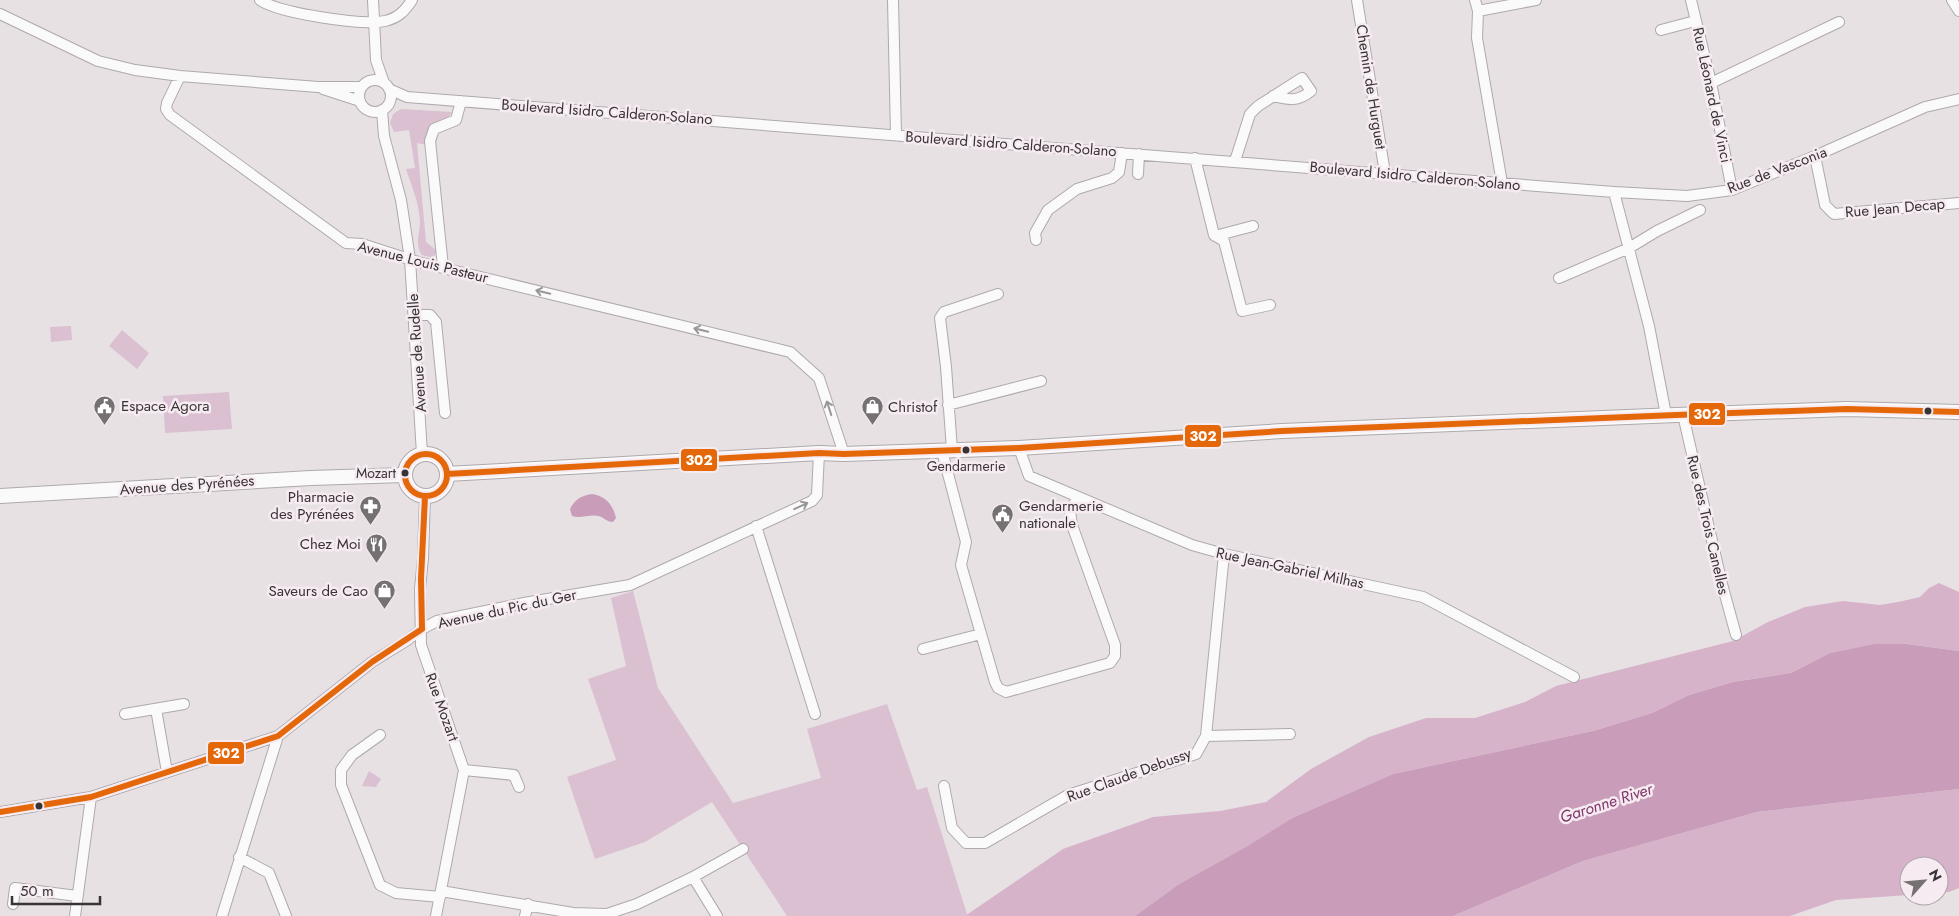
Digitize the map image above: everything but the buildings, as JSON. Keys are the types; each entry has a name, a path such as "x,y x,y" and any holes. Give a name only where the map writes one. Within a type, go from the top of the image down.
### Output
{"main road":[{"path":"447,474 819,453 844,454 1019,448 1282,431 1666,415 1848,409 1959,412"},
{"path":"422,454 434,455 443,462 447,474 445,485 436,494 425,496 414,493 407,485 404,475 409,461 422,454"},
{"name":"Avenue des Pyrénées","path":"0,496 311,478 404,475"}],"street":[{"path":"260,0 276,8 347,21 374,22 386,20 404,12 412,0"},
{"path":"318,87 360,101 366,109 381,108 391,96 376,60 372,0"},
{"path":"893,0 896,135"},
{"name":"Chemin de Hurguet","path":"1357,0 1385,173"},
{"path":"1475,0 1478,11 1477,38 1502,183"},
{"path":"1478,11 1536,0"},
{"name":"Rue Léonard de Vinci","path":"1691,0 1711,83 1732,190"},
{"path":"1952,0 1959,11"},
{"path":"1,16 98,61 135,70 180,76 318,87 365,84 374,80 386,86"},
{"path":"1661,30 1696,21"},
{"path":"1711,83 1839,22"},
{"path":"360,101 360,91 376,60"},
{"name":"Avenue Louis Pasteur","path":"180,76 166,109 179,122 346,243 362,244 410,260 790,352 819,378 844,454"},
{"name":"Boulevard Isidro Calderon-Solano","path":"386,86 407,97 1614,192"},
{"path":"1235,161 1250,114 1273,96"},
{"name":"Boulevard Isidro Calderon-Solano","path":"381,108 407,97"},
{"name":"Rue de Vasconia","path":"1614,192 1687,196 1732,190 1926,107 1959,99"},
{"path":"443,268 430,140 434,129 456,120 461,101"},
{"name":"Avenue de Rudelle","path":"381,108 384,136 401,200 410,260 422,454"},
{"path":"1036,240 1035,233 1048,210 1077,189 1112,178 1119,172 1122,153"},
{"path":"1138,174 1139,154"},
{"name":"Rue Jean Decap","path":"1815,156 1825,205 1834,214 1959,203"},
{"path":"1195,158 1215,236 1224,241 1242,311 1270,304"},
{"path":"1614,192 1649,326 1666,415"},
{"path":"1559,278 1629,248 1657,231 1700,210"},
{"path":"1215,236 1253,226"},
{"path":"998,294 944,312 941,314 940,323 946,366 948,405 947,450 966,542 960,562 995,682 998,688 1006,692 1113,660 1116,652 1070,519 1070,511 1078,496"},
{"path":"414,315 430,315 436,322 445,413"},
{"path":"948,405 1041,381"},
{"name":"Rue des Trois Canelles","path":"1683,415 1722,584 1736,635"},
{"name":"Rue Jean-Gabriel Milhas","path":"1019,448 1030,476 1192,545 1224,554 1423,597 1574,677"},
{"name":"Avenue du Pic du Ger","path":"0,812 91,797 278,736 372,662 438,620 524,603 630,586 812,501 817,495 819,453"},
{"name":"Rue Mozart","path":"425,496 420,589 421,645 438,689 464,770 436,916"},
{"path":"756,526 815,714"},
{"name":"Rue Claude Debussy","path":"944,786 952,828 966,843 985,843 1068,795 1196,754 1206,736 1224,554"},
{"path":"923,649 981,634"},
{"path":"125,714 184,704"},
{"path":"156,709 167,772"},
{"path":"380,734 352,755 340,770 341,785 380,885 396,893 441,894 528,904 573,913 607,915 637,904 693,877 743,849"},
{"path":"1206,736 1290,734"},
{"path":"222,916 278,736"},
{"path":"464,770 514,774 519,787"},
{"path":"75,916 91,797"},
{"path":"240,858 269,874 286,916"},
{"path":"693,877 718,916"},
{"path":"13,904 15,888 77,896"},
{"path":"525,916 528,904"}],"shaded area":[{"path":"401,109 452,112 427,145 417,143 426,242 437,251 433,258 422,255 419,248 419,210 406,169 415,168 409,130 394,132 390,123 393,114"},
{"path":"71,326 72,340 51,342 50,327"},
{"path":"122,330 149,353 137,369 109,346"},
{"path":"229,392 232,429 165,433 163,396"},
{"path":"1939,583 1959,592 1959,651 1907,644 1875,644 1830,653 1791,673 1733,682 1689,695 1652,713 1593,731 1393,774 1292,818 1249,845 1179,884 1135,916 965,916 1063,849 1153,817 1220,811 1266,802 1311,769 1369,737 1426,718 1475,718 1525,702 1556,686 1733,641 1768,622 1805,607 1843,601 1880,605 1898,602 1920,597 1929,588"},
{"path":"633,591 658,688 733,803 821,778 807,729 887,704 917,790 927,787 967,914 965,916 787,916 712,802 645,842 595,859 567,777 616,760 588,679 626,666 611,598"},
{"path":"369,771 381,779 376,787 362,786"},
{"path":"1959,789 1959,888 1949,892 1949,856 1899,856 1899,896 1836,900 1790,916 1453,916 1583,861 1757,812"}],"water":[{"path":"592,494 605,499 611,505 616,518 613,522 598,516 572,516 570,509 576,500"},
{"name":"Garonne River","path":"1874,644 1907,644 1959,651 1959,789 1757,812 1583,861 1453,916 1135,916 1179,884 1249,845 1292,818 1393,774 1593,731 1652,713 1689,695 1733,682 1791,673 1830,653"}],"transit line":[{"name":"302","path":"447,474 819,453 844,454 1019,448 1282,431 1847,409 1959,412"},
{"name":"302","path":"426,454 441,460 447,475 441,490 426,496 411,490 405,475 411,460 426,454"},
{"name":"302","path":"422,629 421,579 425,496"},
{"name":"302","path":"0,812 91,797 278,736 372,662 422,629"}],"place":[{"name":"Espace Agora","path":"105,425"},
{"name":"Christof","path":"872,426"},
{"name":"Gendarmerie","path":"966,450"},
{"name":"Mozart","path":"405,473"},
{"name":"Pharmacie des Pyrénées","path":"370,525"},
{"name":"Gendarmerie nationale","path":"1003,534"},
{"name":"Chez Moi","path":"377,563"},
{"name":"Saveurs de Cao","path":"384,610"}]}
